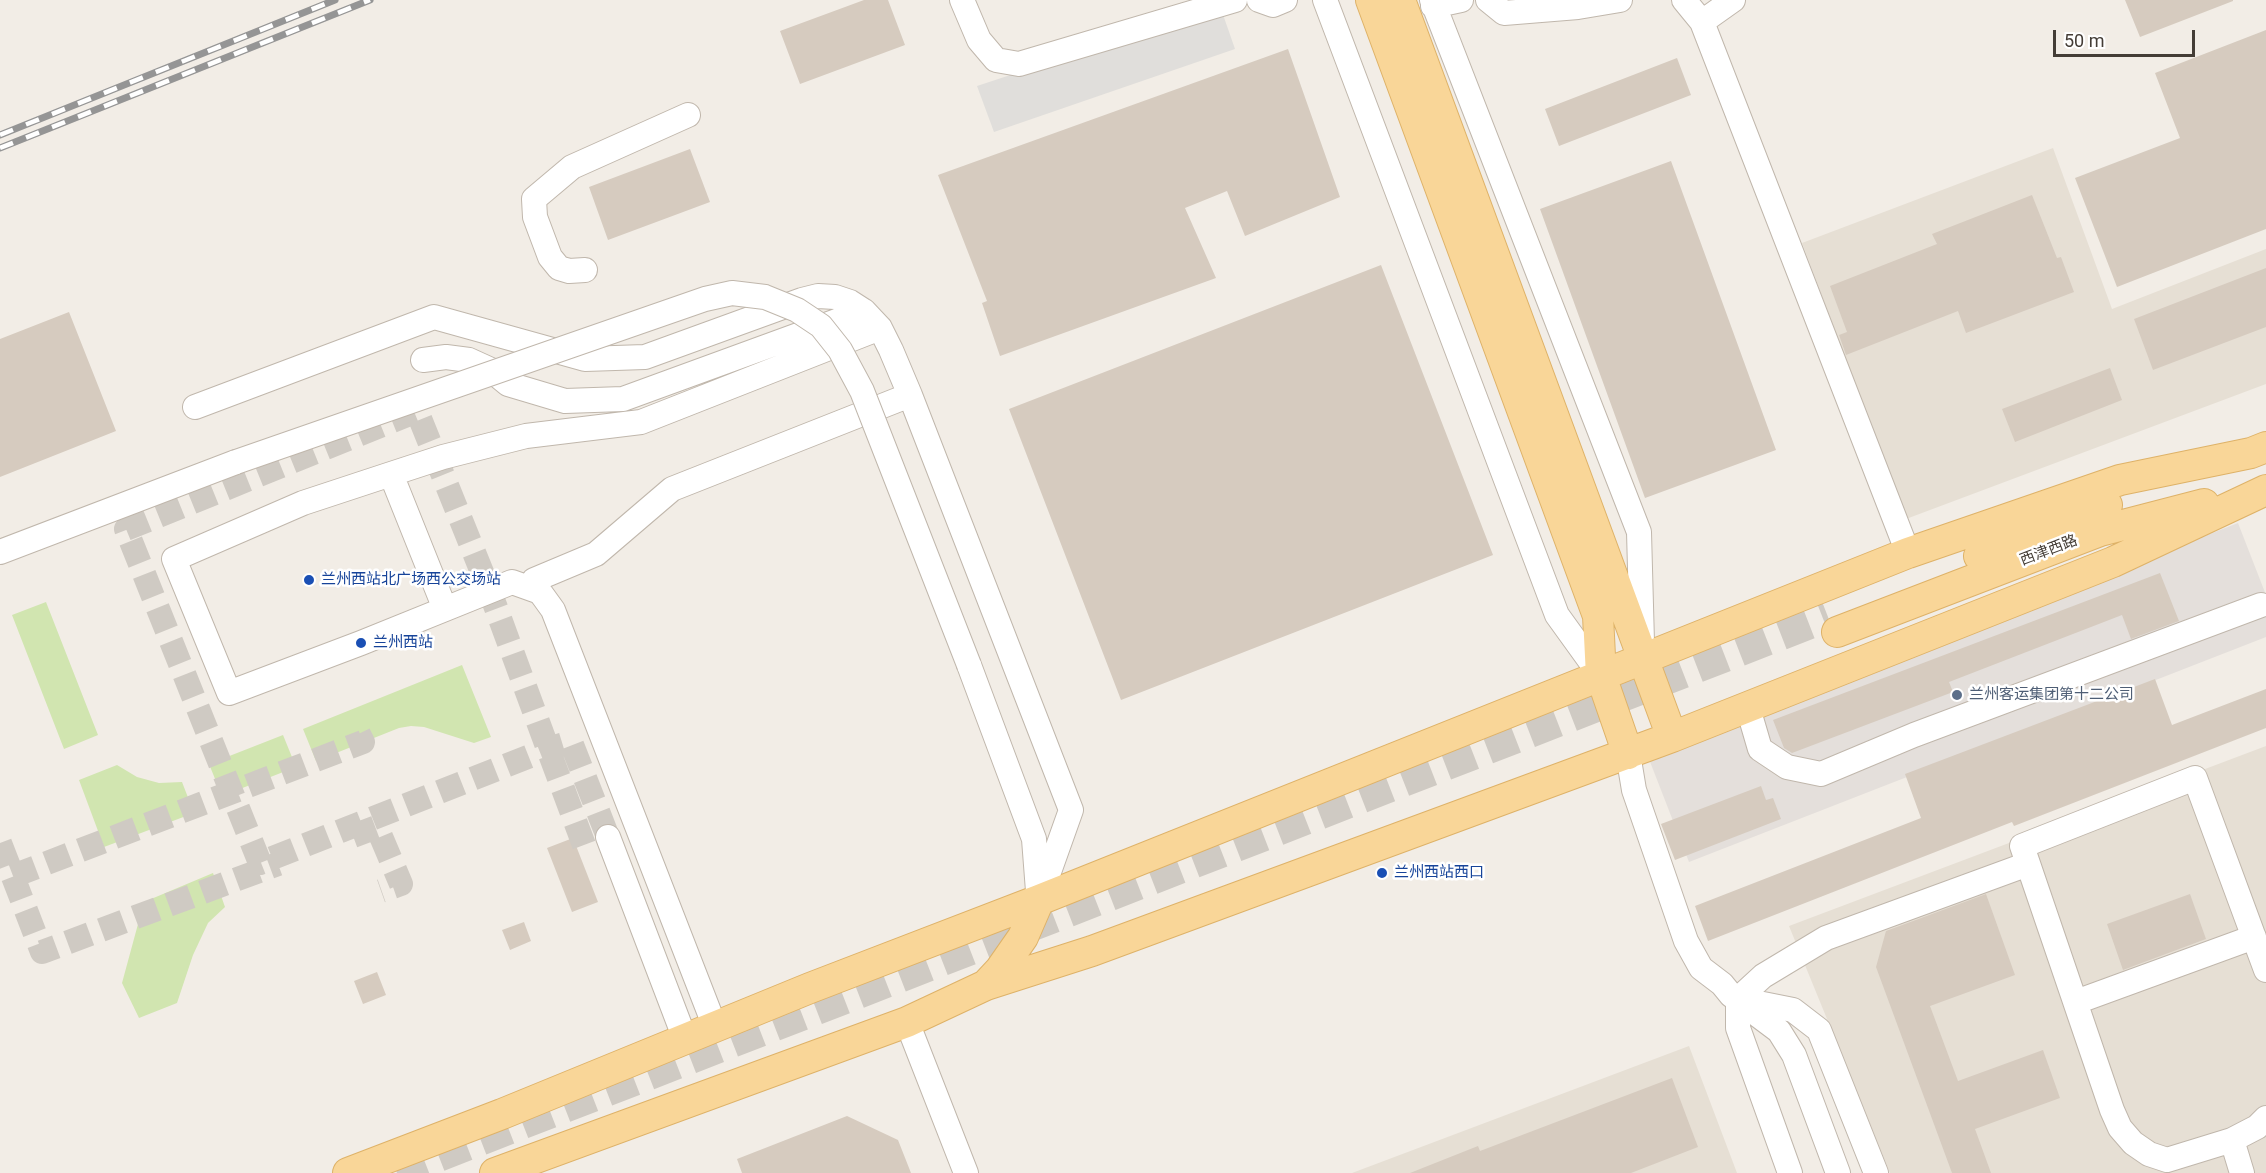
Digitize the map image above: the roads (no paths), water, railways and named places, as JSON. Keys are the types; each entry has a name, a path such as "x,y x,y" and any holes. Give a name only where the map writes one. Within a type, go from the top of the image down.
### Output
{"main road":[{"path":"1371,0 1598,616 1600,676 1628,754"},
{"path":"1400,0 1672,737"},
{"name":"西津西路","path":"348,1173 502,1114 1908,552 2120,480 2258,450"},
{"name":"西津西路","path":"2258,450 2093,510 1832,624 2100,531 2266,488"},
{"path":"495,1173 908,1022 986,985 1092,951 1748,708 2113,562 2266,488"},
{"path":"986,985 1023,937 1039,900"}],"street":[{"path":"962,0 979,40 996,60 1019,64 1235,0"},
{"path":"1259,0 1273,5 1285,0"},
{"path":"1325,0 1557,615 1600,676"},
{"path":"1461,0 1432,3 1639,532 1643,659"},
{"path":"1488,0 1504,13 1620,0"},
{"path":"1684,0 1702,22 1908,552"},
{"path":"1702,22 1733,0"},
{"path":"585,270 569,271 559,268 550,256 535,217 534,199 572,167 688,115"},
{"path":"0,552 236,462 705,299 732,293 765,297 797,310 821,326 840,350 862,391 1034,839 1039,900"},
{"path":"195,407 434,317 585,359 645,357 802,300 818,296 835,297 850,302 864,311 880,328 910,395 1071,810 1039,900"},
{"path":"423,360 446,357 469,360 490,370 508,384 564,401 623,399 864,311"},
{"path":"715,1027 553,610 540,592 512,582 229,693 174,559 303,503 443,457 526,436 641,422 880,328"},
{"path":"534,580 596,555 672,489 910,395"},
{"path":"391,474 445,609"},
{"path":"1748,708 1760,749 1786,767 1821,774 1914,735 2261,605"},
{"path":"1628,754 1634,790 1686,941 1701,968 1779,1031 1794,1055 1838,1173"},
{"path":"2266,970 2195,778 2022,846 2112,1110 2120,1128 2133,1143 2149,1154 2167,1160 2232,1140 2257,1127 2266,1118"},
{"path":"608,837 685,1039"},
{"path":"1790,1173 1738,1028 1738,999 1763,976 1826,938 2028,864"},
{"path":"2076,1002 2254,937"},
{"path":"1738,999 1793,1010 1819,1030 1876,1173"},
{"path":"908,1022 966,1173"},
{"path":"2232,1140 2242,1173"}],"tunnel":[{"path":"584,845 548,749 492,597 417,411 126,529 260,863 548,749 571,742 608,837"},
{"path":"397,1173 1828,617"},
{"path":"13,876 363,742 354,724"},
{"path":"353,836 377,827 401,884 381,891"},
{"path":"0,843 42,952 278,864"}],"railway":[{"path":"0,135 335,0"},
{"path":"0,148 370,0"}],"place":[{"name":"兰州西站北广场西公交场站","path":"309,580"},
{"name":"兰州西站","path":"361,643"},
{"name":"兰州客运集团第十二公司","path":"1957,695"},
{"name":"兰州西站西口","path":"1382,873"}]}
